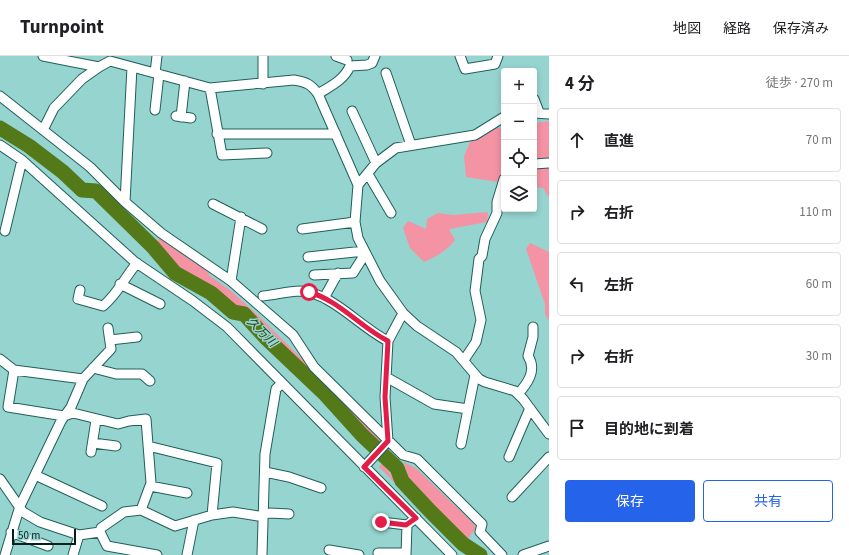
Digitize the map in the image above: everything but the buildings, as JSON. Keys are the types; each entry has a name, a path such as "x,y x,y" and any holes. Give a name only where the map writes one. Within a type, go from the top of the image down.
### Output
{"street":[{"path":"43,56 99,67"},
{"path":"155,110 157,56"},
{"path":"263,56 263,84"},
{"path":"336,56 348,61 367,65 372,63 375,56"},
{"path":"460,56 465,69 495,64 498,56"},
{"path":"43,130 54,108 82,79 99,67 108,58 132,67 210,88 294,80 305,82 312,86 318,94 358,185 355,222 358,238 364,253 380,281 403,313 417,326 456,352 475,375 485,382 515,391 530,408 549,434"},
{"path":"318,94 340,80 347,73 348,61"},
{"path":"125,202 132,67"},
{"path":"386,73 411,145"},
{"path":"185,81 179,116 191,118"},
{"path":"210,88 217,134 222,155 267,153"},
{"path":"0,96 90,168 125,202 161,233 231,281 293,335 314,367 387,442 403,455 417,459 482,524 480,532 502,555"},
{"path":"352,111 376,164"},
{"path":"537,112 545,115 549,114"},
{"path":"358,185 376,164 396,148 475,135 501,119"},
{"path":"217,134 336,134"},
{"path":"0,145 22,160 136,263 193,300 227,327 282,383 366,464 448,553"},
{"path":"5,231 4,220 22,160"},
{"path":"537,164 549,164"},
{"path":"368,174 391,213"},
{"path":"464,360 474,346 480,329 481,312 475,290 479,259 482,256 485,239 497,213 497,202 501,189"},
{"path":"213,204 262,229"},
{"path":"231,281 241,217"},
{"path":"302,229 355,222"},
{"path":"308,257 364,253"},
{"path":"314,275 353,273 364,253"},
{"path":"80,290 78,299 103,306 114,298 120,284 136,263"},
{"path":"324,298 338,274"},
{"path":"120,284 160,304"},
{"path":"263,296 300,291 319,295 340,307 377,336 388,341"},
{"path":"366,464 387,442 385,397 388,341 403,313"},
{"path":"518,394 533,370 532,362 528,356 533,337 533,327"},
{"path":"5,555 20,506 64,416 70,407 82,379 112,349 108,328"},
{"path":"110,340 137,337"},
{"path":"0,359 14,370 82,379"},
{"path":"93,368 116,374 142,374 150,381"},
{"path":"14,370 8,407 64,416 73,413 96,420 118,424 129,420 146,419 150,486 141,510"},
{"path":"461,444 475,375"},
{"path":"386,377 434,404 468,409"},
{"path":"262,555 266,454 276,389 282,383"},
{"path":"509,457 530,408"},
{"path":"96,420 92,448 116,446"},
{"path":"148,446 217,463 212,515"},
{"path":"512,498 549,457"},
{"path":"265,472 289,477 321,488"},
{"path":"35,475 102,506"},
{"path":"0,479 23,512 40,522 80,535 100,532"},
{"path":"150,486 187,493"},
{"path":"157,555 117,551 105,545 100,532 101,528 124,512 141,510 175,526 212,515 233,512 258,516 264,514 290,514"},
{"path":"381,522 406,525 416,518"},
{"path":"187,555 194,520"},
{"path":"378,553 406,554 406,525"},
{"path":"11,532 48,546"},
{"path":"73,555 80,535"},
{"path":"523,555 549,546"},
{"path":"329,550 359,555"}],"shaded area":[{"path":"549,121 549,198 543,188 537,187 537,123"},
{"path":"501,127 501,183 466,177 464,156 475,131"},
{"path":"488,212 487,222 449,229 455,240 441,253 424,262 410,248 403,228 408,221 426,229 427,219 438,213 453,215"},
{"path":"160,236 204,265 210,276 230,290 260,317 382,440 378,444 371,437 365,435 325,388 296,362 286,350 241,307 241,310 233,307 214,290 173,266 166,259 157,242"},
{"path":"530,243 549,252 549,321 545,314 545,304 526,249"},
{"path":"404,462 417,469 472,522 476,528 469,537 470,543 463,540 406,482"},
{"path":"381,464 384,465 391,475 463,547 474,555 466,555 379,467"}],"waterway":[{"name":"久万川","path":"0,128 29,146 63,172 82,190 96,191 153,247 175,273 211,293 233,312 244,314 265,337 324,393 362,435 397,468 402,481 431,512 463,544 480,555"}],"route":[{"path":"309,292 319,295 340,307 377,336 388,341 385,397 388,441 364,467 416,518 406,525 381,522"}]}
